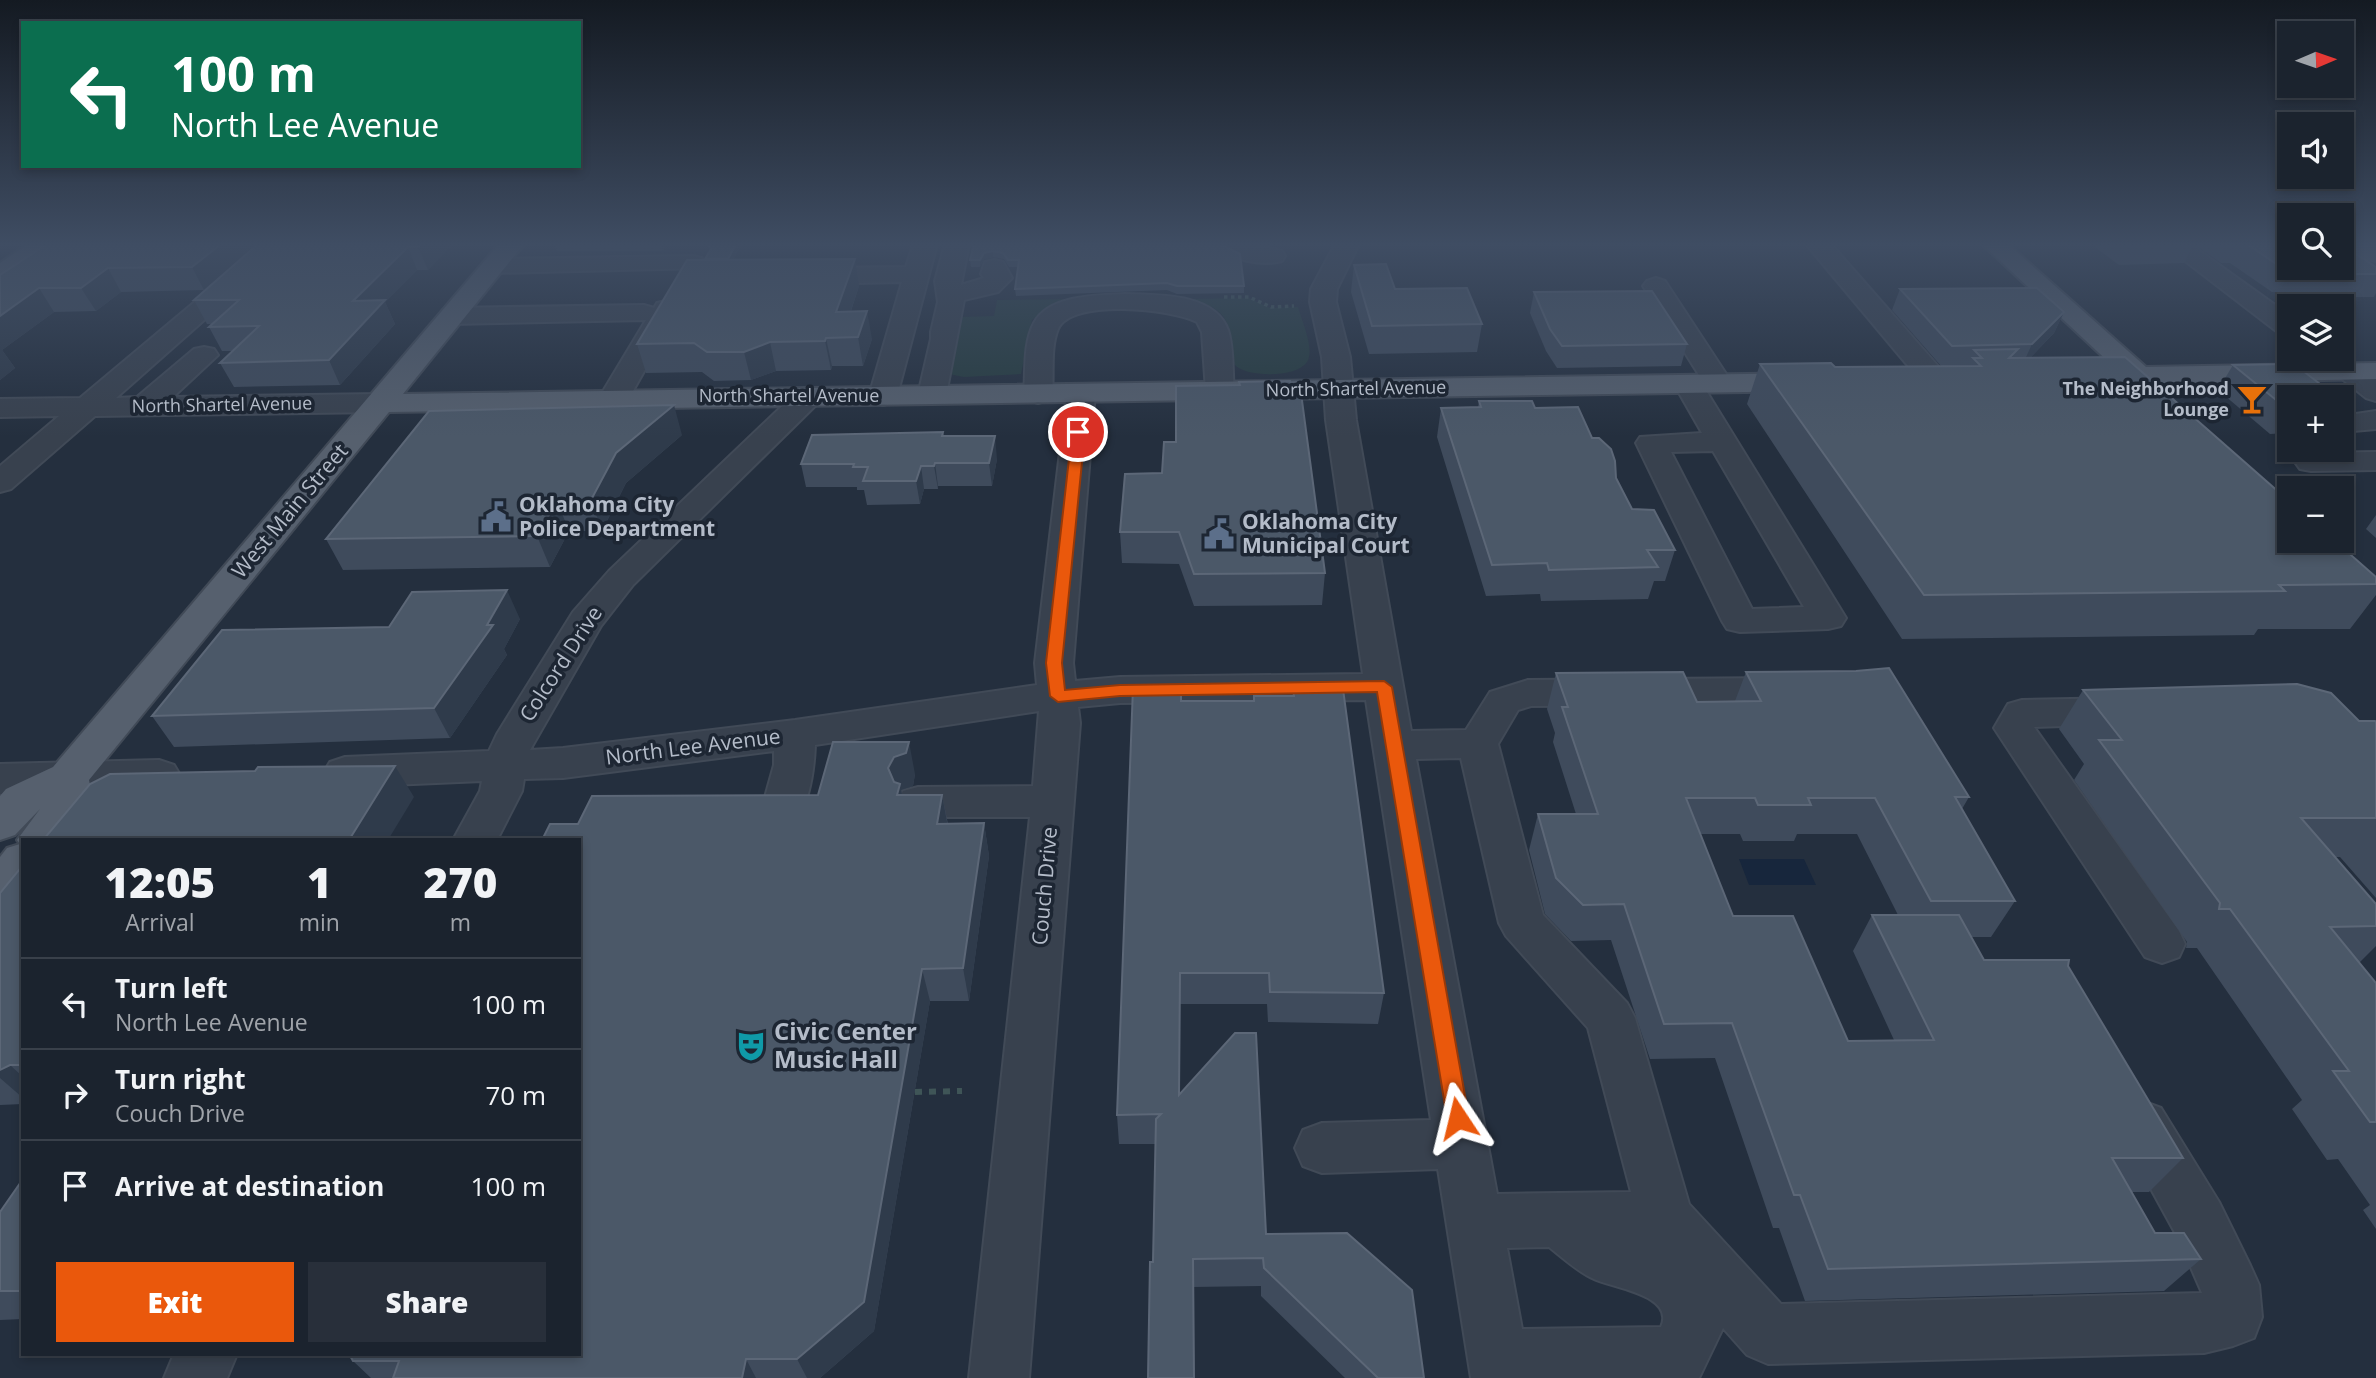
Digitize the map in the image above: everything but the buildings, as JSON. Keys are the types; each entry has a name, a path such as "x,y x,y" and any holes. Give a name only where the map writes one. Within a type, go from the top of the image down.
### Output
{"main road":[{"name":"West Main Street","path":"0,824 21,800 68,778 459,308"},
{"path":"2065,308 2174,406"},
{"path":"2354,367 2376,371"},
{"path":"2060,376 2277,368"},
{"path":"1894,380 1948,379"},
{"name":"North Shartel Avenue","path":"380,403 1839,381"},
{"path":"41,838 72,800 68,778"},
{"path":"0,887 21,862"}],"street":[{"path":"0,482 203,308"},
{"path":"614,398 670,308"},
{"path":"883,396 907,308"},
{"path":"932,395 945,339 948,308"},
{"path":"1038,394 1045,327 1054,316 1078,308"},
{"path":"1188,308 1208,317 1214,332 1220,391"},
{"path":"1325,308 1336,357 1341,420 1393,745 1500,1369 1678,1357 1694,1327 1690,1305 1678,1284 1664,1272 1611,1258 1558,1220"},
{"path":"1667,308 1703,384 1723,442 1828,618 1740,621 1651,443 1723,442"},
{"path":"1880,308 1948,379"},
{"path":"2262,308 2277,319"},
{"path":"453,316 644,313"},
{"path":"145,406 204,355"},
{"path":"2347,371 2376,392"},
{"name":"Couch Drive","path":"999,1378 1060,723 1054,663 1081,393"},
{"name":"Colcord Drive","path":"476,838 501,791 511,744 522,722 586,620 621,578 809,396"},
{"name":"North Shartel Avenue","path":"0,408 380,403"},
{"path":"2354,423 2376,420"},
{"path":"2354,461 2376,461"},
{"name":"North Lee Avenue","path":"308,772 562,763 1120,690 1384,687"},
{"path":"1826,691 1528,693 1504,701 1478,744 1522,923 1610,1018 1666,1219 1768,1334 2204,1323 2233,1317 2230,1286 2199,1221 2116,1082"},
{"path":"2158,710 2022,713 2014,728 2162,944"},
{"path":"783,808 794,765 795,734"},
{"path":"1393,745 1478,744"},
{"path":"0,779 197,774"},
{"path":"919,802 1053,801"},
{"path":"1322,1148 1462,1144"},
{"path":"1476,1221 1666,1219"},
{"path":"194,1378 205,1356"}],"path":[{"path":"915,1092 962,1091"}],"green space":[{"path":"995,308 1049,308 1032,320 1021,374 964,377 949,374 961,317 994,316"},
{"path":"1213,308 1298,308 1310,350 1307,362 1293,371 1282,373 1259,374 1240,369 1234,364 1229,328 1221,313"}],"water":[{"path":"1739,859 1804,859 1816,885 1749,885"}],"place":[{"name":"The Neighborhood Lounge","path":"2252,399"},
{"name":"Oklahoma City Police Department","path":"496,517"},
{"name":"Oklahoma City Municipal Court","path":"1219,534"},
{"name":"Civic Center Music Hall","path":"751,1046"}],"route":[{"path":"1078,432 1054,663 1058,696 1120,690 1384,687 1458,1118"}]}
